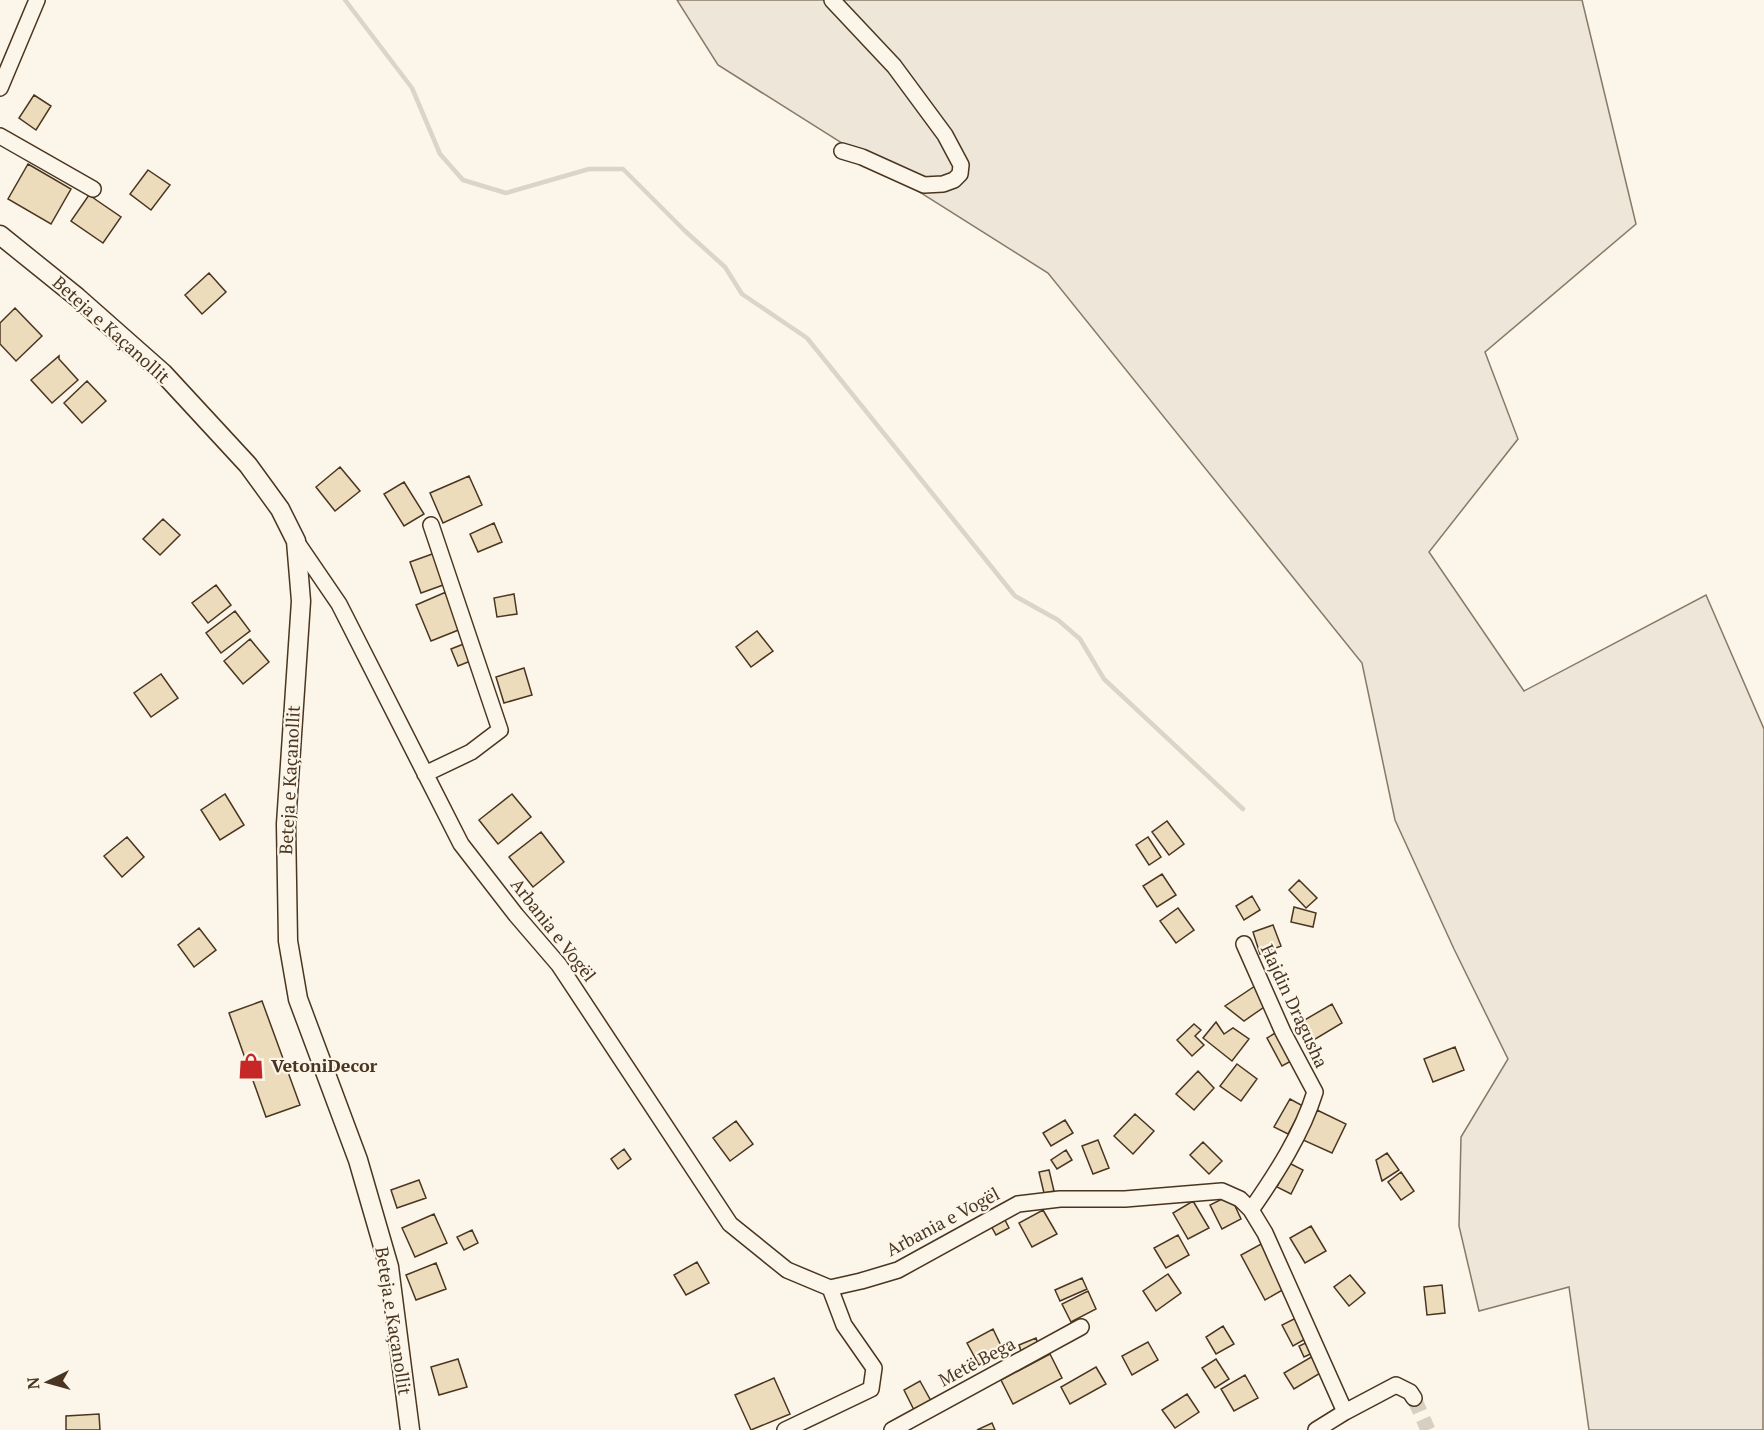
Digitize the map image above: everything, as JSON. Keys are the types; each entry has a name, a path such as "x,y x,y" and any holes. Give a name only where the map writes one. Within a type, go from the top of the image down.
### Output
{"street":[{"path":"0,88 37,0"},
{"path":"832,0 894,66 945,135 961,165 960,174 954,180 944,184 924,185 862,157 842,151"},
{"path":"0,136 93,189"},
{"name":"Beteja e Kaçanollit","path":"0,235 77,297 163,373 248,465 280,509 296,541 301,601 286,824 288,941 298,999 358,1160 389,1267 410,1430"},
{"path":"425,774 471,752 500,730 431,525"},
{"name":"Arbania e Vogël","path":"296,541 339,604 462,844 516,915 559,965 730,1224 787,1270 830,1288 898,1270 1018,1204 1060,1199 1125,1199 1222,1191 1240,1199 1251,1210 1265,1233 1345,1412"},
{"name":"Hajdin Dragusha","path":"1244,944 1282,1032 1315,1092 1309,1111 1267,1187 1251,1210"},
{"path":"785,1430 871,1389 874,1368 844,1325 830,1288"},
{"name":"Metë Bega","path":"892,1430 1081,1327"},
{"path":"1316,1430 1396,1385 1410,1392 1414,1398"}],"shaded area":[{"path":"677,0 1582,0 1636,224 1485,352 1518,439 1429,552 1524,691 1706,595 1764,729 1763,1430 1589,1430 1569,1287 1479,1311 1459,1226 1461,1137 1508,1059 1454,949 1395,820 1362,663 1048,273 718,65"}],"building":[{"path":"34,95 51,106 36,130 19,118"},
{"path":"28,164 71,189 51,224 8,199"},
{"path":"148,170 170,185 151,210 130,194"},
{"path":"89,195 121,217 103,243 71,221"},
{"path":"209,273 226,292 202,314 185,295"},
{"path":"15,308 42,336 16,361 0,344 0,323"},
{"path":"59,356 59,359 78,380 52,403 31,380"},
{"path":"87,381 106,401 82,423 64,403"},
{"path":"340,467 360,491 335,511 316,487"},
{"path":"469,476 482,505 443,523 430,493"},
{"path":"404,482 424,514 404,526 384,494"},
{"path":"163,519 180,535 160,555 143,539"},
{"path":"494,523 502,542 478,552 470,534"},
{"path":"435,553 446,584 421,593 410,562"},
{"path":"216,585 231,605 208,623 192,603"},
{"path":"446,592 461,629 431,641 416,605"},
{"path":"514,594 517,614 497,617 494,598"},
{"path":"235,611 250,631 221,653 206,633"},
{"path":"757,631 773,651 751,667 736,647"},
{"path":"250,639 269,662 243,684 224,661"},
{"path":"466,643 473,660 458,666 451,649"},
{"path":"524,668 532,695 504,703 496,677"},
{"path":"161,674 178,698 151,717 134,693"},
{"path":"225,794 244,825 220,840 201,810"},
{"path":"512,794 531,817 498,844 479,820"},
{"path":"1167,821 1184,844 1169,855 1152,832"},
{"path":"541,832 564,862 533,887 509,857"},
{"path":"127,837 144,857 122,877 104,856"},
{"path":"1148,837 1161,857 1149,865 1136,845"},
{"path":"1162,874 1176,895 1157,907 1143,886"},
{"path":"1299,880 1317,898 1306,908 1289,890"},
{"path":"1252,896 1260,910 1244,920 1236,906"},
{"path":"1294,907 1316,913 1313,927 1291,922"},
{"path":"1178,908 1194,930 1176,943 1160,921"},
{"path":"1273,925 1281,946 1260,954 1253,932"},
{"path":"199,928 216,950 194,967 178,945"},
{"path":"1255,986 1267,1005 1244,1021 1225,1006"},
{"path":"262,1001 300,1105 266,1117 229,1013"},
{"path":"1332,1004 1342,1023 1307,1044 1296,1025"},
{"path":"1216,1022 1224,1034 1233,1028 1249,1039 1232,1061 1203,1038"},
{"path":"1194,1024 1201,1030 1195,1036 1204,1045 1192,1056 1177,1040"},
{"path":"1277,1032 1293,1060 1282,1066 1267,1038"},
{"path":"1455,1047 1464,1070 1433,1082 1424,1059"},
{"path":"1237,1064 1257,1079 1241,1101 1220,1086"},
{"path":"1198,1071 1214,1088 1194,1110 1176,1094"},
{"path":"1290,1099 1303,1106 1288,1134 1274,1127"},
{"path":"1317,1110 1346,1124 1332,1153 1303,1140"},
{"path":"1135,1114 1154,1131 1133,1154 1114,1136"},
{"path":"1065,1120 1073,1133 1051,1146 1043,1133"},
{"path":"736,1121 753,1144 730,1161 713,1138"},
{"path":"1098,1140 1109,1168 1093,1174 1082,1146"},
{"path":"1203,1142 1222,1161 1209,1174 1190,1155"},
{"path":"624,1149 631,1159 618,1169 611,1159"},
{"path":"1066,1150 1072,1160 1057,1169 1051,1160"},
{"path":"1387,1153 1399,1170 1382,1181 1376,1160"},
{"path":"1289,1163 1303,1170 1291,1194 1277,1187"},
{"path":"1049,1170 1054,1191 1044,1193 1039,1172"},
{"path":"1401,1172 1414,1191 1401,1200 1388,1182"},
{"path":"419,1180 426,1198 397,1208 391,1190"},
{"path":"1230,1195 1241,1219 1222,1229 1210,1205"},
{"path":"1193,1201 1209,1228 1188,1239 1173,1213"},
{"path":"1043,1210 1057,1234 1032,1247 1019,1223"},
{"path":"434,1214 447,1243 415,1257 402,1228"},
{"path":"1003,1216 1009,1228 996,1235 990,1224"},
{"path":"1311,1226 1326,1251 1305,1263 1290,1238"},
{"path":"472,1230 478,1243 464,1250 457,1237"},
{"path":"1178,1235 1189,1255 1166,1268 1154,1248"},
{"path":"1263,1243 1286,1288 1265,1300 1241,1255"},
{"path":"697,1262 709,1283 686,1295 674,1275"},
{"path":"436,1263 446,1289 416,1300 406,1275"},
{"path":"1168,1274 1181,1293 1156,1311 1143,1291"},
{"path":"1350,1275 1365,1293 1349,1306 1334,1287"},
{"path":"1082,1278 1087,1289 1060,1301 1055,1290"},
{"path":"1442,1285 1445,1313 1427,1315 1424,1287"},
{"path":"1088,1291 1096,1309 1071,1322 1062,1304"},
{"path":"1296,1318 1307,1338 1293,1346 1282,1325"},
{"path":"1223,1326 1234,1344 1216,1354 1206,1337"},
{"path":"993,1329 1004,1352 979,1365 967,1343"},
{"path":"1036,1338 1039,1347 1022,1354 1019,1345"},
{"path":"1310,1341 1315,1352 1304,1357 1299,1346"},
{"path":"1148,1342 1158,1360 1132,1375 1122,1356"},
{"path":"1050,1354 1062,1378 1013,1404 1001,1380"},
{"path":"1313,1356 1322,1372 1294,1389 1284,1373"},
{"path":"458,1359 467,1387 439,1395 431,1367"},
{"path":"1216,1359 1229,1379 1215,1388 1202,1368"},
{"path":"1096,1367 1106,1384 1070,1404 1061,1387"},
{"path":"1245,1375 1258,1398 1234,1411 1221,1389"},
{"path":"774,1378 790,1414 751,1430 735,1395"},
{"path":"920,1381 931,1401 914,1410 904,1390"},
{"path":"1187,1394 1199,1412 1175,1428 1162,1410"},
{"path":"99,1414 100,1430 66,1430 66,1416"},
{"path":"992,1423 995,1430 977,1430"}],"waterway":[{"path":"345,0 412,88 440,154 463,180 506,193 589,169 623,169 725,267 742,294 807,338 1015,596 1058,620 1080,639 1104,679 1243,809"}],"tunnel":[{"path":"1414,1398 1428,1430"}],"place":[{"name":"VetoniDecor","path":"251,1066"}]}
